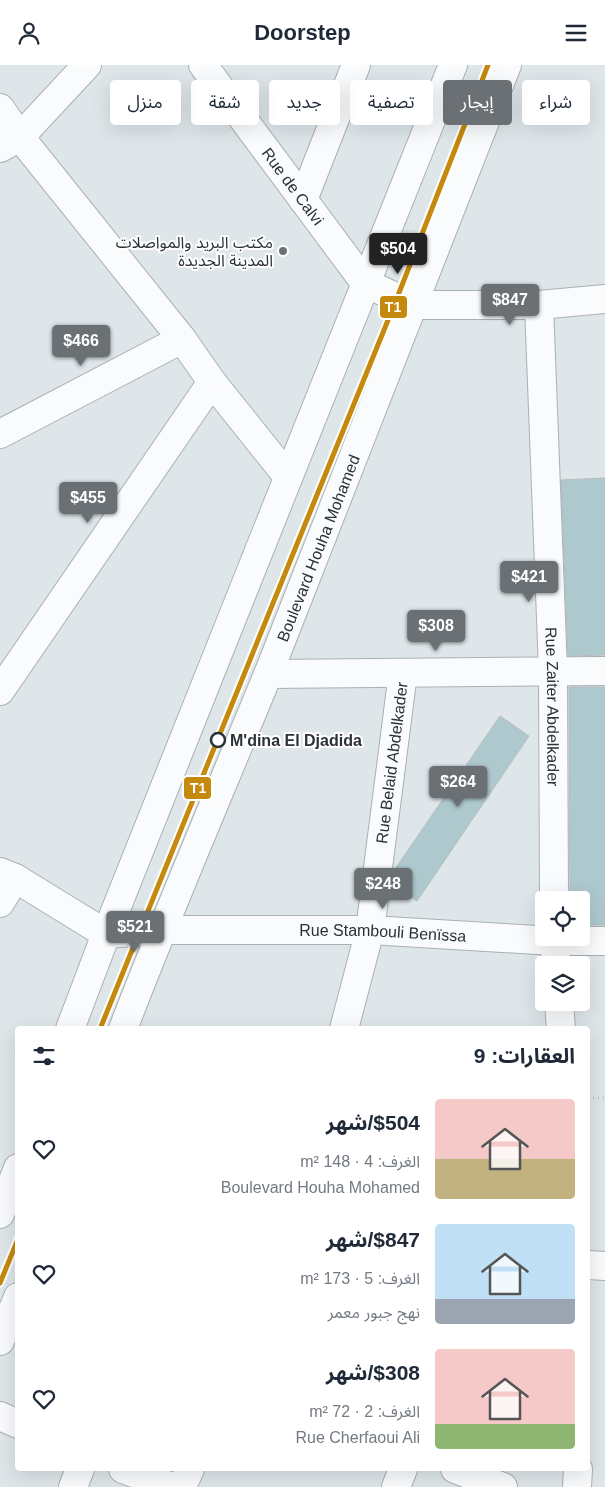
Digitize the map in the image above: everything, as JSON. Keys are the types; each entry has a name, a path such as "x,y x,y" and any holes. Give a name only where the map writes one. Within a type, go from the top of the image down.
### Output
{"street":[{"path":"10,142 87,65"},
{"name":"Rue de Calvi","path":"203,65 365,283"},
{"path":"303,200 356,65"},
{"path":"71,1026 106,934 453,65"},
{"name":"Boulevard Houha Mohamed","path":"124,1026 161,930 268,673 388,373 507,65"},
{"path":"0,108 10,142 182,339 212,382 288,477"},
{"path":"365,283 413,305 539,305 605,299"},
{"name":"Rue Zaiter Abdelkader","path":"539,305 553,671 554,891"},
{"path":"0,434 182,339"},
{"path":"0,691 212,382"},
{"path":"268,673 605,671"},
{"name":"Rue Belaid Abdelkader","path":"345,1026 370,930 403,673"},
{"path":"0,903 8,875 106,934"},
{"name":"Rue Stambouli Benïssa","path":"106,934 161,930 370,930 555,948 605,941"},
{"path":"560,1011 561,1026"},
{"path":"0,1214 15,1176"},
{"path":"590,1265 605,1266"},
{"path":"0,1341 15,1304"},
{"path":"0,1417 15,1423"},
{"path":"73,1487 79,1471"},
{"path":"128,1471 172,1487"},
{"path":"182,1487 189,1471"},
{"path":"396,1487 402,1471"},
{"path":"460,1471 502,1487"},
{"path":"577,1487 578,1471"}],"path":[{"path":"590,1098 605,1099"}],"building":[{"path":"605,478 605,655 568,656 561,480"},
{"path":"569,687 605,687 605,925 590,925 590,891 570,891"},
{"path":"500,716 529,736 417,901 392,884 393,872"}],"transit line":[{"name":"T1","path":"101,1026 397,298 488,65"},
{"name":"T1","path":"0,1283 15,1246"}],"place":[{"name":"مكتب البريد والمواصلات المدينة الجديدة","path":"283,251"},
{"name":"M'dina El Djadida","path":"218,740"}]}
